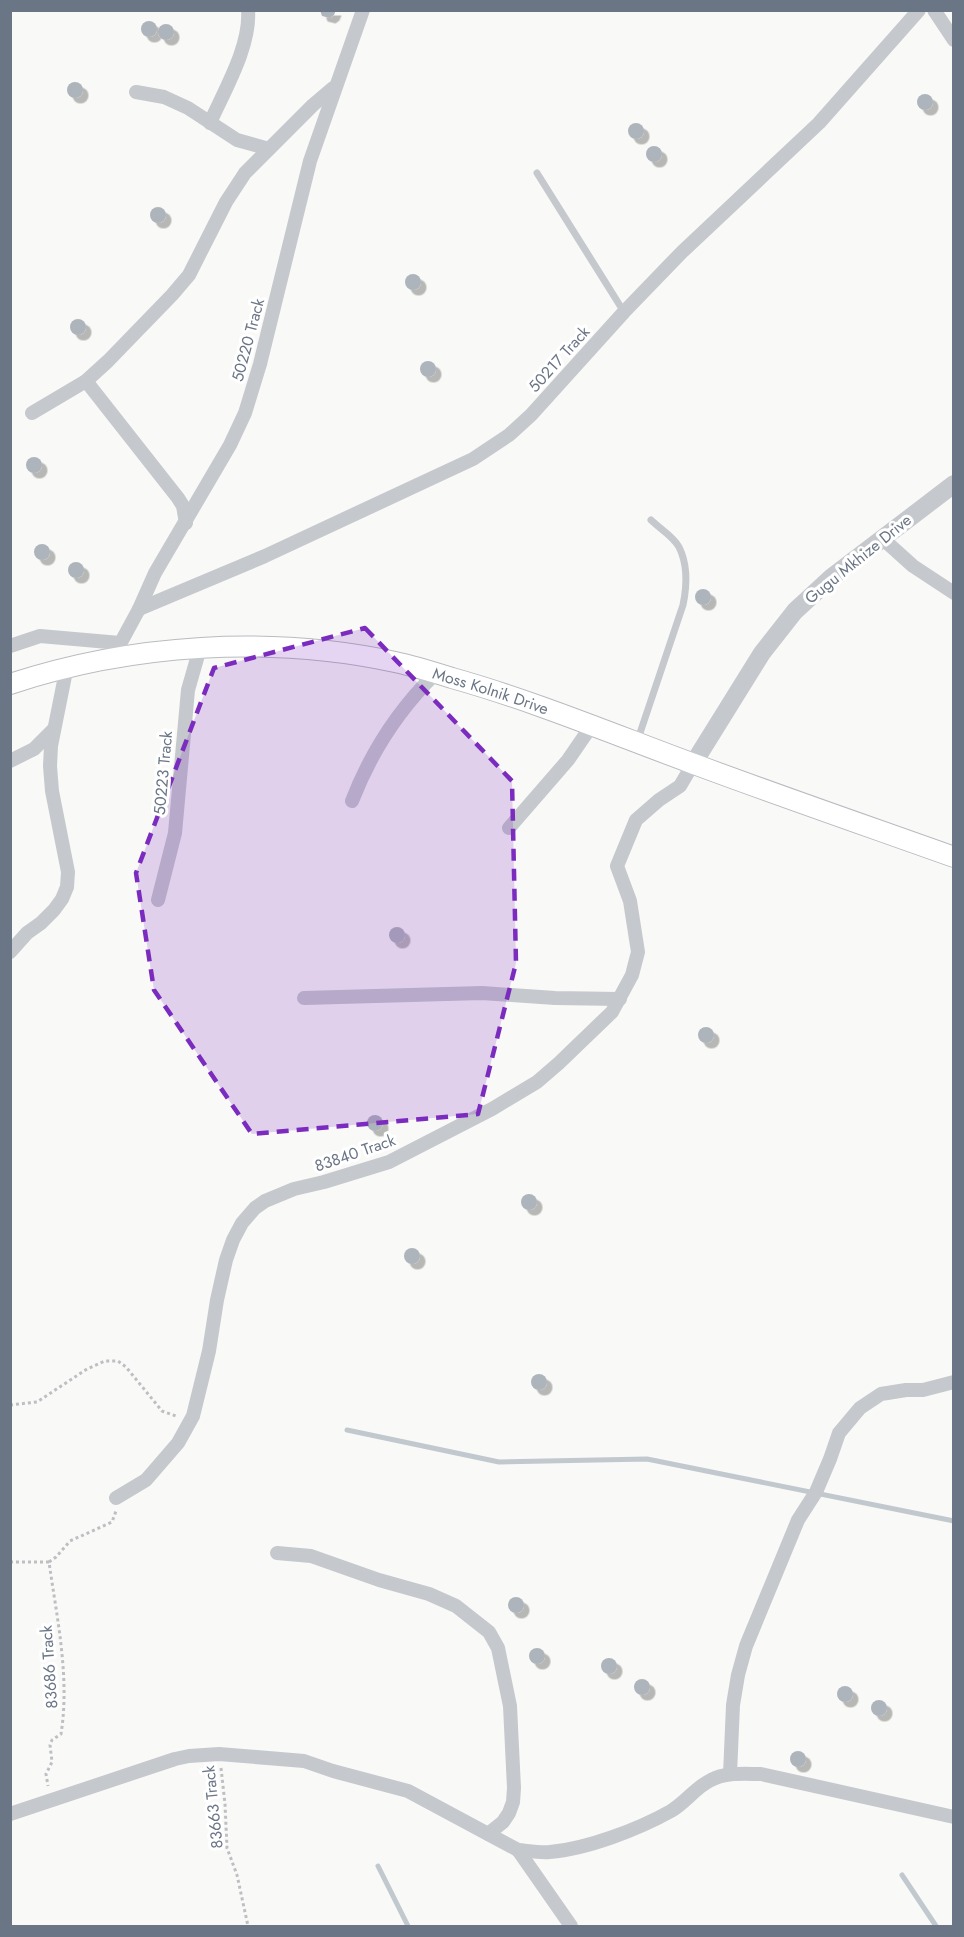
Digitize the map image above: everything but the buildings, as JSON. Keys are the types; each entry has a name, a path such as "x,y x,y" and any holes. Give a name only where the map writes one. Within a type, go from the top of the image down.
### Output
{"main road":[{"name":"Moss Kolnik Drive","path":"10,684 117,650 249,647 353,654 398,662 484,687 592,724 693,764 954,857"}],"street":[{"path":"210,123 243,46 248,10"},
{"name":"50220 Track","path":"117,650 155,573 230,445 249,402 310,161 363,10"},
{"name":"50217 Track","path":"139,609 265,556 473,459 509,435 531,415 682,252 812,130 919,10"},
{"path":"934,10 954,40"},
{"path":"32,413 86,381 172,295 189,275 226,202 245,173 313,105 335,87"},
{"path":"136,92 164,97 188,108 237,140 269,149"},
{"path":"86,381 178,498 183,506 186,523"},
{"name":"Gugu Mkhize Drive","path":"693,764 762,653 795,611 832,577 954,484"},
{"path":"883,539 913,567 954,592"},
{"path":"10,646 40,636 117,650"},
{"name":"50223 Track","path":"158,900 175,833 188,690 200,648"},
{"path":"10,952 27,933 54,910 62,900 67,888 68,872 50,774 51,746 67,666"},
{"path":"352,801 377,746 417,692 436,673"},
{"path":"509,828 568,760 592,724"},
{"path":"10,761 34,748 55,727"},
{"name":"83840 Track","path":"116,1498 147,1480 178,1443 193,1416 209,1351 226,1260 238,1232 255,1208 265,1201 294,1189 389,1162 499,1104 537,1082 612,1012 632,975 638,952 630,901 617,866 636,820 680,786 693,764"},
{"path":"304,998 482,993 555,998 620,999"},
{"path":"730,1774 733,1705 746,1646 798,1520 816,1492 839,1433 860,1408 881,1394 923,1390 954,1382"},
{"path":"277,1553 311,1556 429,1594 456,1606 489,1632 498,1648 510,1706 514,1788 509,1813 503,1822 488,1834"},
{"path":"10,1814 174,1759 219,1754 304,1761 408,1791 518,1850 550,1852 624,1833 646,1825 674,1809 711,1779 730,1774 761,1774 954,1817"},
{"path":"518,1850 571,1926"}],"lane":[{"path":"537,173 624,312"},
{"path":"637,742 684,605 686,591 685,565 679,545 651,520"}],"path":[{"path":"10,1405 37,1402 87,1369 105,1361 117,1361 131,1373 162,1411 175,1416 193,1416"},
{"path":"10,1562 49,1562 70,1541 112,1522 116,1513 116,1498"},
{"name":"83686 Track","path":"49,1562 62,1642 64,1719 62,1734 52,1740 50,1745 52,1762 46,1774 48,1787 57,1799"},
{"name":"83663 Track","path":"219,1754 227,1848 237,1875 248,1926"}],"highlighted area":[{"path":"365,628 512,781 516,963 478,1114 252,1134 154,990 136,873 214,668"}],"waterway":[{"path":"347,1430 499,1462 647,1459 954,1521"},
{"path":"378,1866 408,1926"},
{"path":"902,1875 936,1926"}]}
